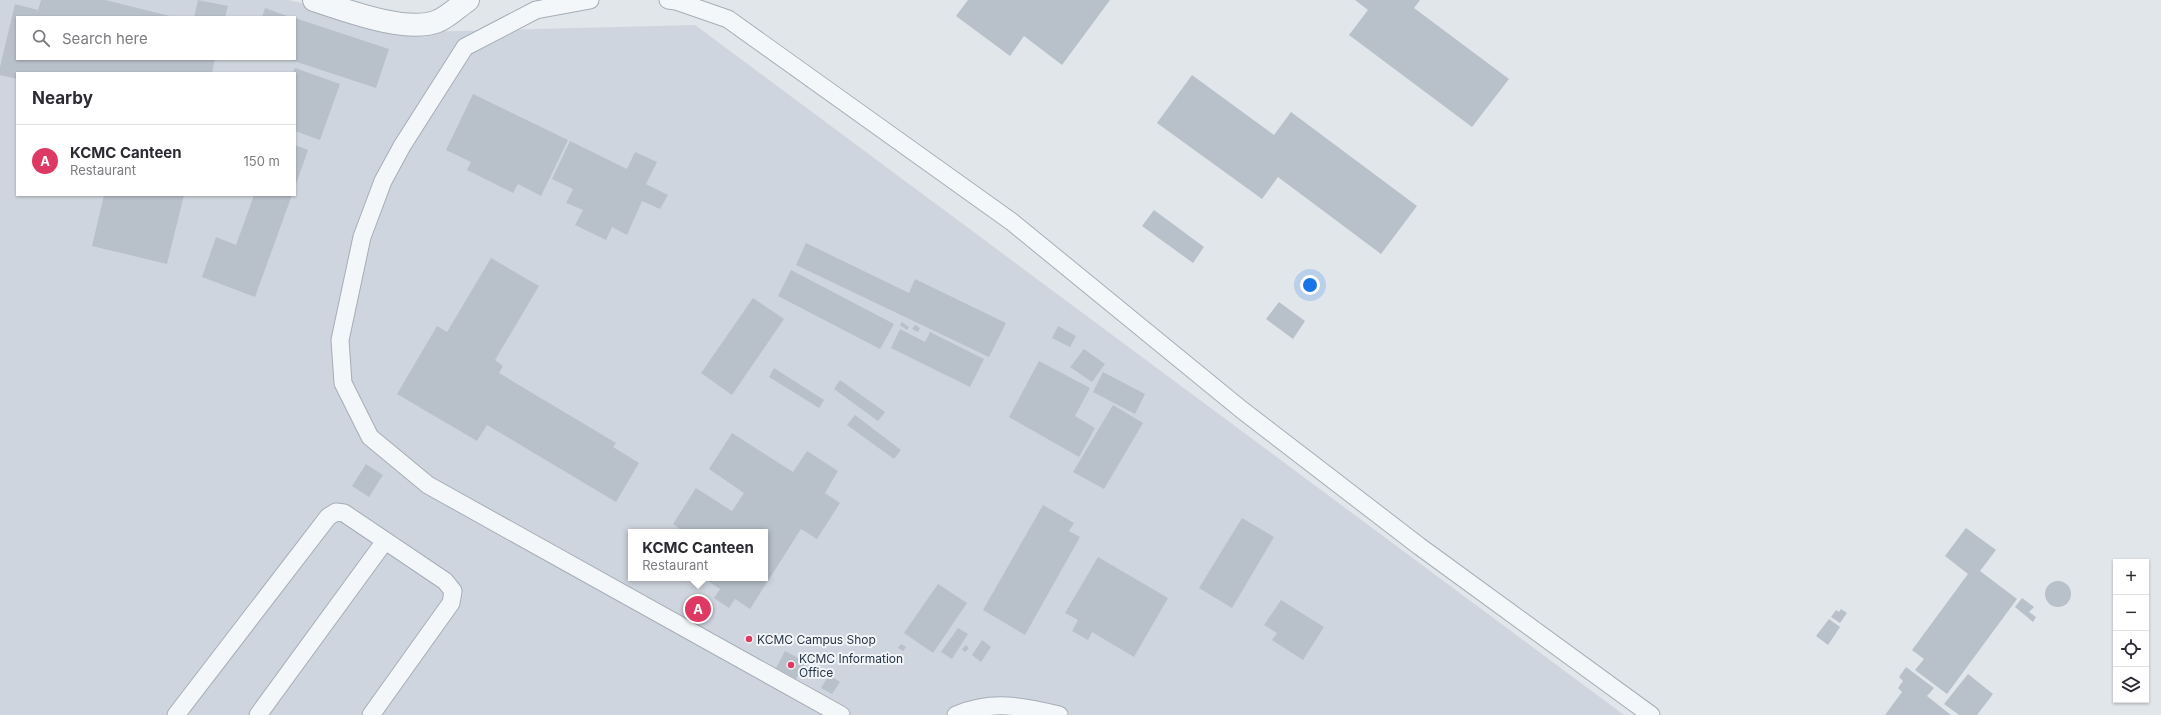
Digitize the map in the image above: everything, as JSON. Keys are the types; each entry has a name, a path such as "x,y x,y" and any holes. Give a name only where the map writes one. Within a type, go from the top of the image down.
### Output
{"street":[{"path":"314,0 374,18 406,25 438,21 468,0"}],"lane":[{"path":"590,0 536,10 465,47 402,146 383,181 362,238 340,340 343,383 370,437 428,485 841,715"},
{"path":"668,0 676,1 728,19 1012,222 1274,434 1419,546 1651,715"},
{"path":"176,715 328,516 336,512 344,513 445,581 453,591 451,603 371,715"},
{"path":"258,715 385,541"},
{"path":"956,715 972,708 1018,706 1058,715"}],"shaded area":[{"path":"0,0 289,0 416,32 695,25 1624,715 0,715"}],"building":[{"path":"41,0 105,0 170,16 16,16 16,60 215,60 212,72 16,72 16,79 0,75 0,67 15,4 38,10"},
{"path":"198,0 228,6 225,16 194,16"},
{"path":"968,0 1110,0 1062,65 1024,36 1010,56 956,16"},
{"path":"1355,0 1420,0 1414,8 1509,79 1472,127 1349,35 1368,10"},
{"path":"265,8 287,16 262,16"},
{"path":"296,18 389,49 376,88 291,60 296,60"},
{"path":"295,68 340,84 320,140 296,131 296,72 293,72"},
{"path":"1192,75 1274,135 1291,112 1417,206 1381,254 1278,177 1262,199 1157,123"},
{"path":"473,94 568,140 541,196 518,184 513,193 467,170 471,162 446,150"},
{"path":"570,141 627,169 635,152 657,162 646,184 668,195 660,209 642,201 627,235 612,227 606,240 575,225 583,210 566,203 573,189 552,179"},
{"path":"296,145 308,150 296,184"},
{"path":"104,196 184,196 167,264 92,246"},
{"path":"254,196 292,196 255,297 202,277 216,237 236,245"},
{"path":"1154,210 1204,247 1193,263 1142,226"},
{"path":"806,243 909,293 915,279 1006,323 989,357 796,265"},
{"path":"491,258 539,286 495,360 503,366 499,373 616,443 613,447 639,463 616,502 487,425 477,441 397,394 437,326 447,332"},
{"path":"791,270 894,324 880,349 778,296"},
{"path":"753,298 784,319 732,395 701,373"},
{"path":"1279,302 1305,321 1293,339 1266,319"},
{"path":"902,322 909,327 907,330 900,325"},
{"path":"915,325 920,328 918,332 912,329"},
{"path":"1058,326 1076,336 1070,347 1052,338"},
{"path":"900,329 925,342 930,332 984,359 970,387 891,348"},
{"path":"1084,349 1105,364 1092,382 1070,367"},
{"path":"1039,361 1090,388 1075,416 1095,428 1079,457 1009,417"},
{"path":"774,368 824,400 819,408 769,377"},
{"path":"1103,372 1145,394 1135,414 1093,392"},
{"path":"840,380 885,412 878,421 834,389"},
{"path":"1113,405 1143,423 1104,489 1073,472"},
{"path":"855,415 901,450 894,459 847,425"},
{"path":"732,433 793,472 807,451 838,471 825,493 840,503 817,539 801,529 768,581 768,529 680,529 673,524 696,488 732,511 744,493 709,469"},
{"path":"366,464 383,475 369,497 352,486"},
{"path":"1043,505 1074,523 1069,531 1080,537 1025,635 983,610"},
{"path":"1242,518 1274,537 1232,608 1199,588"},
{"path":"1966,528 1996,550 1980,571 2017,599 1947,694 1915,670 1924,659 1912,650 1968,574 1945,556"},
{"path":"1098,557 1168,598 1134,657 1092,632 1088,640 1072,631 1078,620 1065,613"},
{"path":"708,581 768,581 750,609 735,599 729,608 714,598 720,589"},
{"path":"2058,581 2067,585 2071,594 2067,603 2058,607 2049,603 2045,594 2049,585"},
{"path":"938,584 967,603 933,653 904,633"},
{"path":"2022,598 2034,607 2029,612 2036,617 2033,622 2015,607"},
{"path":"1281,600 1324,627 1303,660 1272,640 1277,633 1264,625"},
{"path":"1841,609 1847,613 1840,623 1831,617 1836,610 1839,612"},
{"path":"1829,619 1840,627 1828,645 1816,636"},
{"path":"958,628 968,634 952,659 941,652"},
{"path":"982,640 991,647 981,662 972,655"},
{"path":"901,644 906,647 903,651 898,648"},
{"path":"966,645 969,648 965,652 962,649"},
{"name":"KCMC Information Office","path":"785,651 806,662 796,679 776,668"},
{"path":"1906,667 1934,688 1927,696 1951,715 1885,715 1902,692 1898,688 1903,681 1899,677"},
{"path":"1968,674 1993,694 1977,715 1959,715 1944,704"},
{"path":"829,675 840,682 832,694 821,688"}],"place":[{"name":"KCMC Canteen","path":"698,609"},
{"name":"KCMC Campus Shop","path":"749,639"},
{"name":"KCMC Information Office","path":"791,665"}]}
